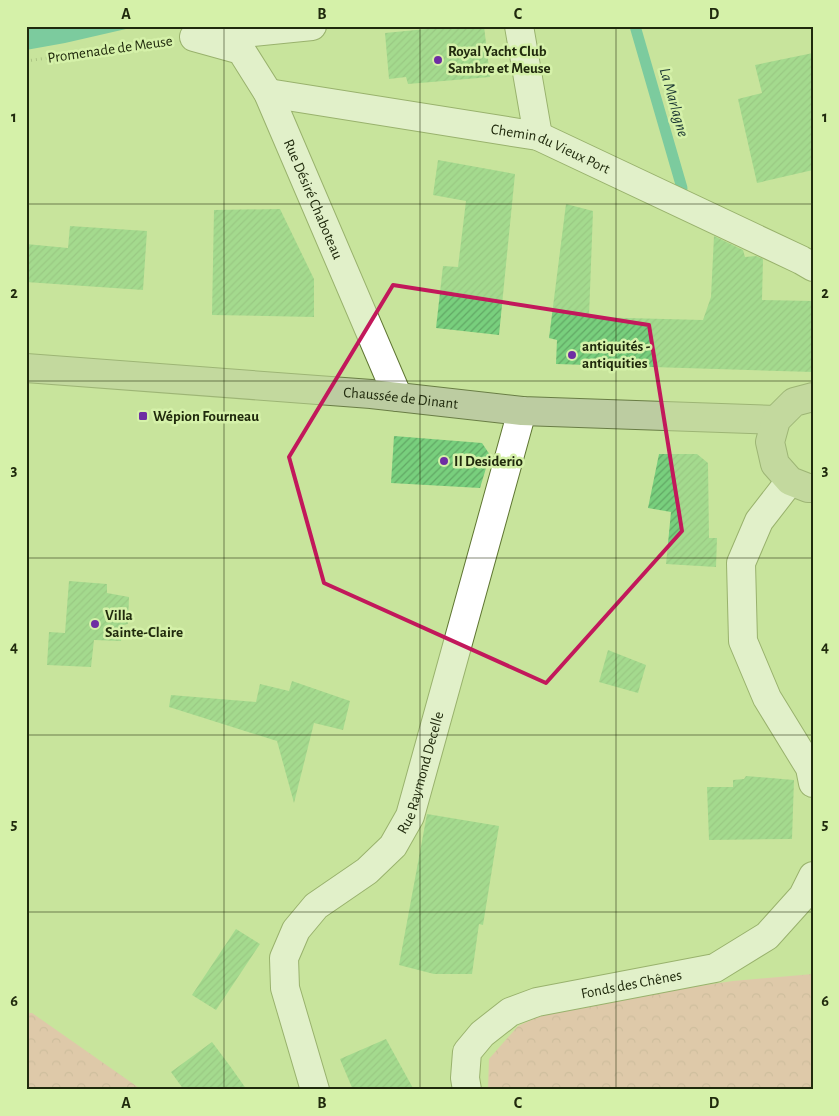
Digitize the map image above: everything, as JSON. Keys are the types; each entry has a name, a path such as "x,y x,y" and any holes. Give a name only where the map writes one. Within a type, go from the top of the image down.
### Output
{"main road":[{"name":"Chaussée de Dinant","path":"26,368 398,396 522,411 776,420"},
{"path":"802,484 775,464 770,442 776,420 794,402 813,397"}],"street":[{"name":"Promenade de Meuse","path":"203,32 312,26"},
{"path":"519,26 538,136"},
{"name":"Rue Désiré Chaboteau","path":"203,32 241,50 268,93 398,396"},
{"name":"Chemin du Vieux Port","path":"268,93 538,136 813,267"},
{"name":"Rue Raymond Decelle","path":"315,1090 285,988 284,958 296,930 316,906 367,872 393,846 410,816 522,411"},
{"path":"802,484 759,521 741,563 743,641 767,698 810,768 813,783"},
{"name":"Fonds des Chênes","path":"467,1090 465,1078 467,1052 482,1034 510,1012 537,1002 715,968 767,936 803,896 813,876"}],"path":[{"name":"Promenade de Meuse","path":"26,62 203,32"}],"highlighted area":[{"path":"393,285 649,325 682,531 546,683 324,583 289,457"}],"green space":[{"path":"813,974 813,1090 488,1090 489,1059 518,1026 561,1006 733,981"},
{"path":"26,1013 32,1013 142,1090 26,1090"}],"water":[{"path":"26,26 139,26 26,50"}],"building":[{"name":"Royal Yacht Club Sambre et Meuse","path":"457,26 484,26 490,77 408,84 406,77 389,79 385,33"},
{"path":"813,53 813,170 757,183 738,99 762,93 755,65"},
{"path":"438,160 515,174 499,335 436,328 443,266 458,267 466,201 433,195"},
{"path":"566,204 593,211 589,317 703,320 711,297 714,236 743,250 745,257 756,256 763,259 762,300 813,301 813,372 556,364 557,340 549,338"},
{"path":"280,209 314,279 314,317 212,315 214,210"},
{"path":"70,226 147,231 143,290 26,282 26,244 68,248"},
{"path":"394,436 482,443 490,455 480,488 391,483"},
{"path":"659,454 697,454 708,463 709,538 717,538 716,567 666,564 671,512 648,508"},
{"name":"Villa Sainte-Claire","path":"69,581 107,584 107,593 129,597 128,624 123,625 121,641 94,640 91,667 47,665 49,632 65,633"},
{"path":"608,650 646,665 638,693 599,682"},
{"path":"292,681 350,701 343,730 314,723 294,803 277,741 169,707 171,695 256,702 260,684 289,691"},
{"path":"746,776 794,780 792,839 709,840 707,787 733,787 733,780 744,779"},
{"path":"427,814 499,826 483,925 479,924 472,974 434,974 399,965"},
{"path":"236,929 260,944 216,1010 192,995"},
{"path":"386,1039 414,1090 353,1090 340,1059"},
{"path":"212,1042 247,1090 184,1090 171,1072"}],"waterway":[{"name":"La Marlagne","path":"635,26 682,188"}],"place":[{"name":"Royal Yacht Club Sambre et Meuse","path":"438,60"},
{"name":"antiquités - antiquities","path":"572,355"},
{"name":"Wépion Fourneau","path":"143,416"},
{"name":"Il Desiderio","path":"444,461"},
{"name":"Villa Sainte-Claire","path":"95,624"}]}
